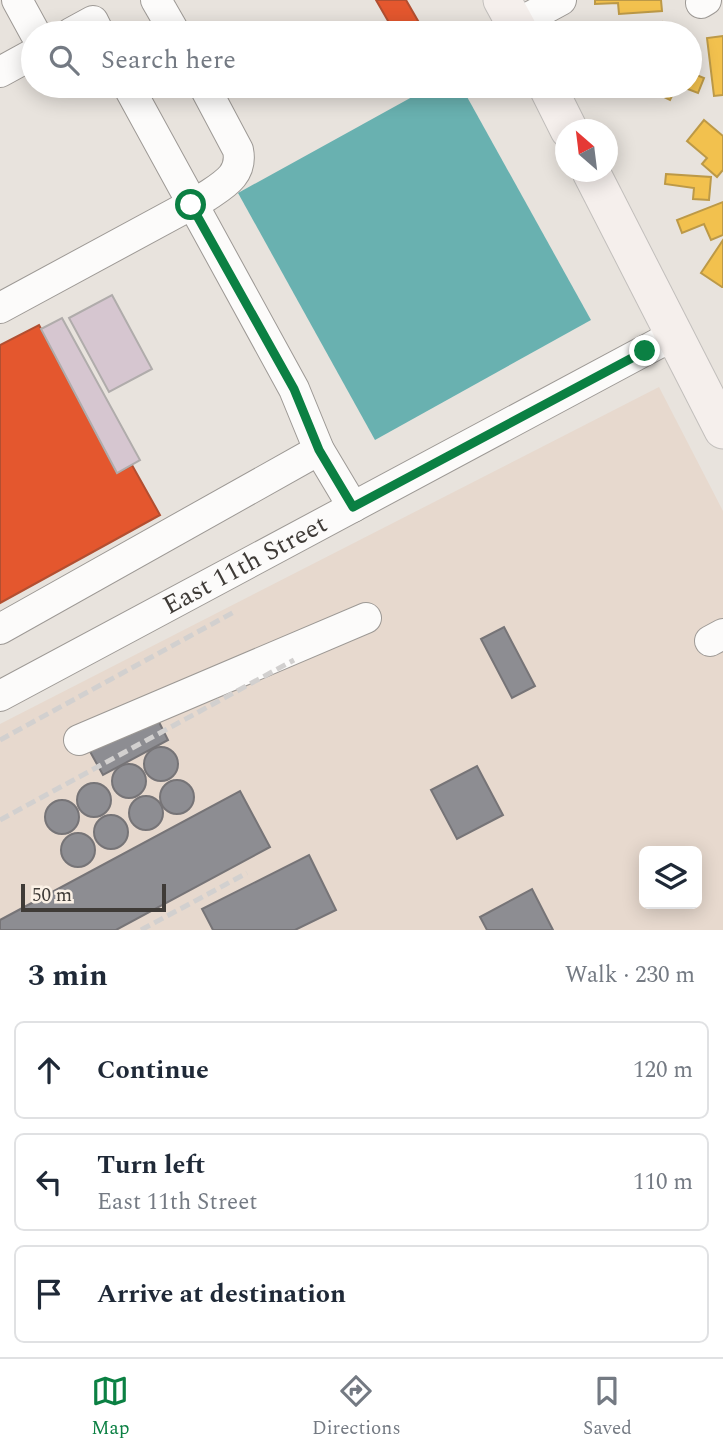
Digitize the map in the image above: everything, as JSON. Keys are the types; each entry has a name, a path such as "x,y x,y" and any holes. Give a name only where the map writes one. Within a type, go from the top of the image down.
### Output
{"main road":[{"path":"553,98 564,119"},
{"path":"596,182 723,430"}],"street":[{"path":"18,0 29,21"},
{"path":"156,0 168,21"},
{"path":"512,19 561,0"},
{"path":"0,72 21,61"},
{"path":"134,98 294,389 319,450 353,507"},
{"path":"0,307 191,205 230,181 240,161 233,139 211,98"},
{"name":"East 11th Street","path":"0,696 674,335"},
{"path":"0,629 319,450"},
{"path":"79,740 366,618"}],"shaded area":[{"path":"659,387 723,511 723,930 0,930 0,724"}],"water":[{"path":"410,98 468,98 591,320 375,440 238,193"}],"building: Homes":[{"path":"595,0 661,0 662,11 619,14 618,3 595,4"},
{"path":"723,36 723,95 714,96 707,38"},
{"path":"704,120 723,136 723,170 717,177 702,164 707,158 687,141"},
{"path":"666,174 711,177 709,200 693,199 694,188 665,184"},
{"path":"723,202 723,235 711,240 704,224 682,233 677,220"},
{"path":"723,240 723,287 722,287 701,273"}],"building: Shops":[{"path":"376,0 406,0 418,21 388,21"},
{"path":"39,325 117,473 132,465 160,515 0,603 0,345"}],"building: Industry":[{"path":"504,627 535,686 512,698 481,639"},
{"path":"154,712 168,740 103,775 88,748"},
{"path":"161,747 173,752 178,764 173,776 161,781 149,776 144,764 149,752"},
{"path":"129,764 141,769 146,781 141,793 129,798 117,793 112,781 117,769"},
{"path":"477,766 503,815 457,839 431,790"},
{"path":"177,780 189,785 194,797 189,809 177,814 165,809 160,797 165,785"},
{"path":"94,783 106,788 111,800 106,812 94,817 82,812 77,800 82,788"},
{"path":"240,791 270,847 116,930 0,930 0,920"},
{"path":"146,796 158,801 163,813 158,825 146,830 134,825 129,813 134,801"},
{"path":"62,800 74,805 79,817 74,829 62,834 50,829 45,817 50,805"},
{"path":"111,815 123,820 128,832 123,844 111,849 99,844 94,832 99,820"},
{"path":"78,833 90,838 95,850 90,862 78,867 66,862 61,850 66,838"},
{"path":"309,855 336,910 295,930 213,930 202,909"},
{"path":"532,889 553,930 487,930 480,917"}],"building: Other":[{"path":"112,295 152,369 109,392 69,318"},
{"path":"62,318 140,460 117,473 41,329"}],"railway":[{"path":"0,740 234,612"},
{"path":"0,820 294,660"},
{"path":"141,930 247,873"}],"route":[{"path":"191,205 294,389 319,450 353,507 645,351"}]}
